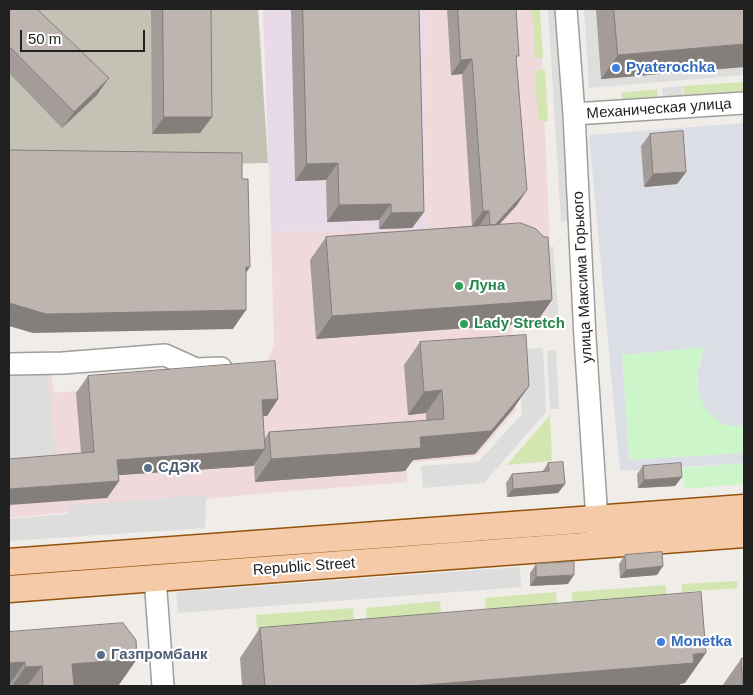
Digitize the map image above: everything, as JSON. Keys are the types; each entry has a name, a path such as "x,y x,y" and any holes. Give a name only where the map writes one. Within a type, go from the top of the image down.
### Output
{"main road":[{"name":"Republic Street","path":"9,562 744,508"},
{"name":"Republic Street","path":"9,589 744,534"}],"street":[{"name":"улица Максима Горького","path":"566,9 574,114 585,338 599,545"},
{"name":"Механическая улица","path":"574,114 744,103"},
{"path":"9,364 165,355 196,370 243,367"},
{"path":"155,578 163,686"}],"shaded area":[{"path":"9,9 258,9 268,163 9,167"},
{"path":"263,9 424,9 428,230 271,232"},
{"path":"424,9 540,9 553,323 511,326 516,410 476,456 407,463 407,482 257,494 9,518 9,371 51,369 54,393 263,373 274,344 271,232 428,230"},
{"path":"548,9 556,9 568,221 561,222"},
{"path":"584,9 744,9 744,75 589,88"},
{"path":"682,86 683,99 663,100 662,88"},
{"path":"744,123 744,424 737,426 725,425 709,413 702,402 698,388 698,371 705,347 622,355 629,460 744,453 744,463 620,471 589,135"},
{"path":"553,246 559,322 549,323 544,247"},
{"path":"543,348 546,412 484,483 423,488 421,466 478,462 522,414 519,349"},
{"path":"556,350 559,409 550,409 547,351"},
{"path":"48,374 57,466 9,469 9,375"},
{"path":"206,495 205,528 9,541 9,519 68,514 69,505"},
{"path":"520,567 521,587 178,613 176,592"}],"green space":[{"path":"532,9 540,9 543,57 535,58"},
{"path":"545,70 548,121 538,121 535,71"},
{"path":"744,82 744,91 684,95 683,86"},
{"path":"657,89 658,98 622,101 621,93"},
{"path":"705,347 698,373 698,389 704,405 720,422 735,425 744,424 744,453 629,460 622,354"},
{"path":"550,415 552,461 507,465"},
{"path":"744,463 744,484 684,489 682,468"},
{"path":"737,581 738,588 682,592 682,584"},
{"path":"666,585 667,607 573,613 572,592"},
{"path":"556,592 558,614 486,611 485,598"},
{"path":"440,601 441,614 368,630 366,608"},
{"path":"353,608 355,630 258,638 256,615"}],"building":[{"path":"9,9 37,9 109,78 74,112 9,47"},
{"path":"163,9 211,9 212,117 164,117"},
{"path":"303,9 419,9 424,212 391,213 391,204 339,205 338,163 307,164"},
{"path":"458,9 516,9 519,56 516,56 527,190 495,225 490,225 489,211 483,211 472,59 461,60"},
{"path":"614,9 744,9 744,44 618,55"},
{"path":"683,131 686,172 653,174 650,134"},
{"path":"9,150 242,153 242,179 248,179 250,267 246,267 246,310 46,314 9,303"},
{"path":"521,223 536,229 544,237 548,237 552,300 332,316 326,237"},
{"path":"526,335 529,386 491,431 420,437 421,448 271,459 269,432 444,419 442,390 424,392 420,342"},
{"path":"275,361 278,399 262,400 265,449 117,460 119,481 9,489 9,459 94,452 88,376"},
{"path":"563,462 565,484 513,489 512,474 549,471 548,463"},
{"path":"681,463 682,477 644,480 643,466"},
{"path":"662,552 663,566 626,570 625,555"},
{"path":"574,562 574,575 536,577 536,564"},
{"path":"701,592 706,653 693,654 694,663 412,686 265,686 260,628"},
{"path":"123,623 136,640 137,659 72,664 74,686 43,686 42,666 25,667 25,662 9,663 9,632"},
{"path":"744,658 744,686 743,686 741,659"}],"place":[{"name":"Pyaterochka","path":"616,68"},
{"name":"Луна","path":"459,286"},
{"name":"Lady Stretch","path":"464,324"},
{"name":"СДЭК","path":"148,468"},
{"name":"Monetka","path":"661,642"},
{"name":"Газпромбанк","path":"101,655"}]}
